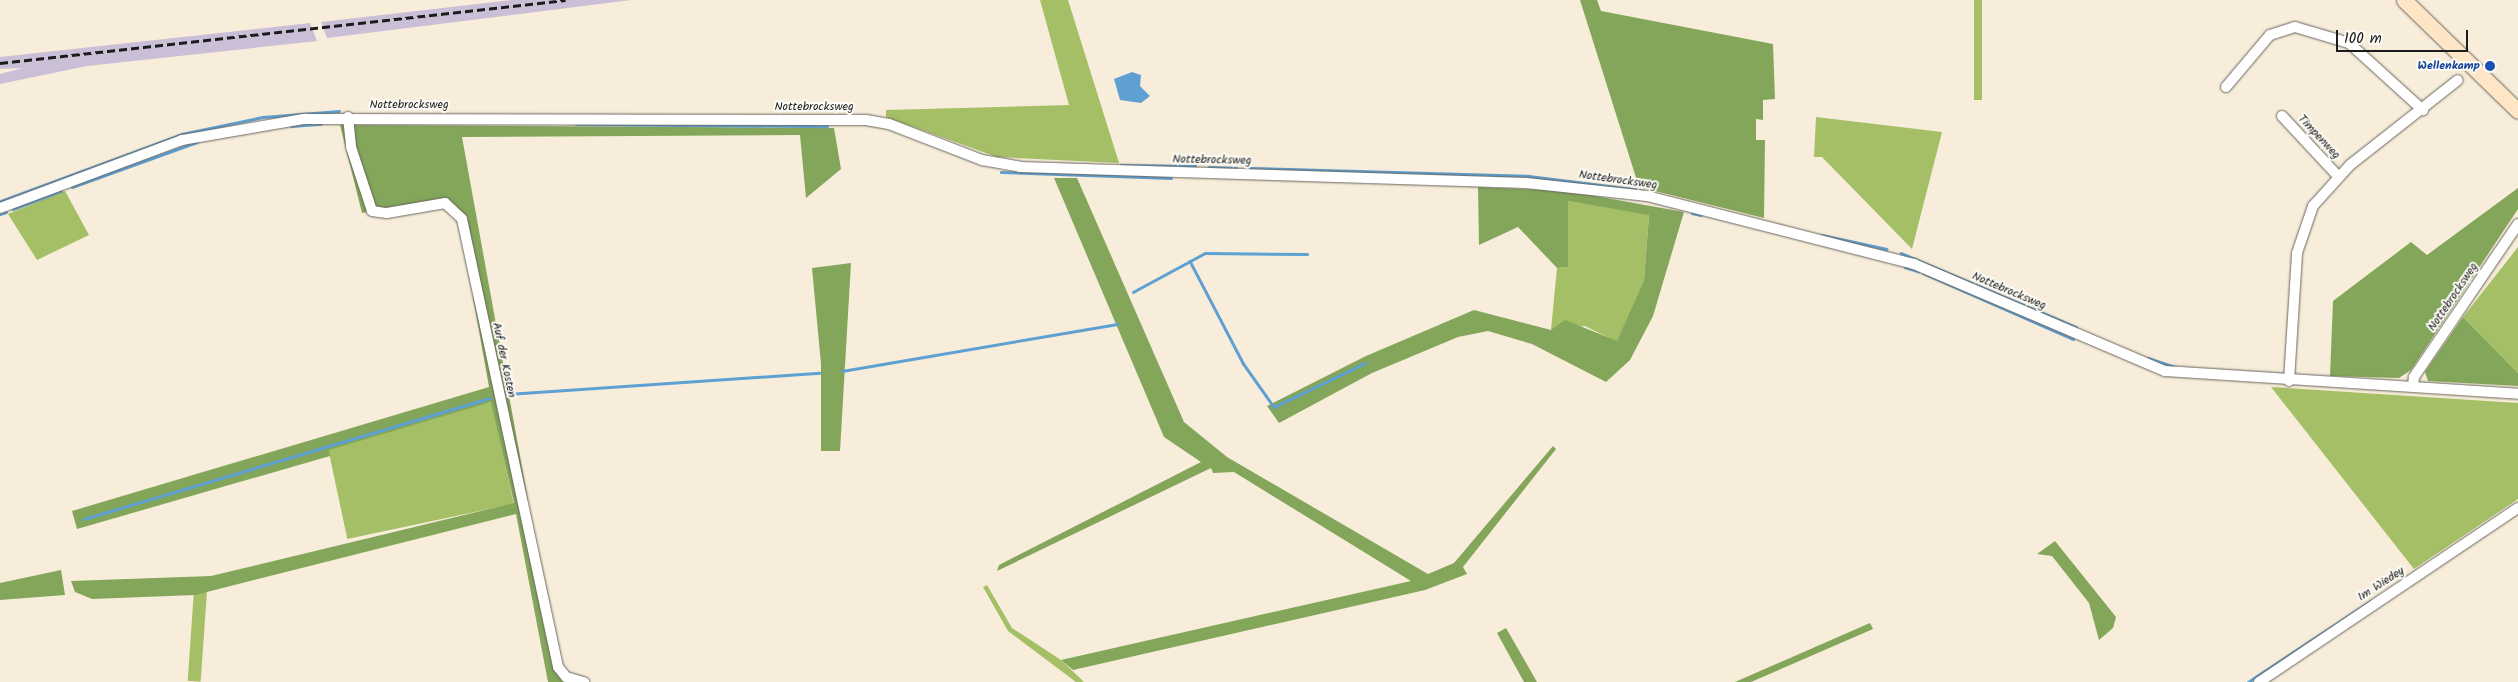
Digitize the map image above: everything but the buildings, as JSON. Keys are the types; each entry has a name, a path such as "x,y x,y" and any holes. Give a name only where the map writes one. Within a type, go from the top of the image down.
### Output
{"main road":[{"path":"2404,0 2518,111"}],"street":[{"path":"2226,87 2270,35 2295,27 2348,43 2423,110"},
{"path":"2289,381 2297,254 2314,206 2338,176 2423,110 2458,80"},
{"name":"Timpenweg","path":"2282,116 2338,176"},
{"name":"Nottebrocksweg","path":"0,208 182,140 262,123 348,117 866,120 889,124 982,160 1020,167 1440,179 1591,188 1716,212 1914,264 2165,371 2289,381 2413,386 2518,394"},
{"name":"Auf der Kosten","path":"348,117 351,147 372,210 387,213 445,204 462,219 558,667 566,677 584,682"},
{"name":"Nottebrocksweg","path":"2413,386 2414,377 2518,224"},
{"name":"Im Wiedey","path":"2259,682 2518,508"}],"shaded area":[{"path":"512,0 631,0 327,38 321,22"},
{"path":"310,23 317,41 87,66 0,84 0,74 23,68 0,69 0,57"}],"green space":[{"path":"1040,0 1068,0 1119,163 997,157 886,117 886,110 1069,105"},
{"path":"1580,0 1597,0 1601,11 1773,44 1775,99 1763,100 1763,120 1756,119 1756,140 1765,140 1764,218 1639,187"},
{"path":"1974,0 1982,0 1982,100 1974,100"},
{"path":"1816,117 1942,132 1912,249 1822,157 1814,157"},
{"path":"340,125 834,128 841,169 806,198 800,135 462,137 528,500 521,502 556,669 575,682 548,682 516,514 195,595 92,599 75,592 71,581 211,576 514,503 491,402 329,450 330,456 77,529 72,511 489,387 473,297 482,294 466,217 446,200 362,213"},
{"path":"1054,178 1077,178 1184,422 1227,457 1428,574 1454,563 1553,446 1556,449 1463,567 1467,574 1425,590 1073,670 1061,660 1411,581 1234,472 1213,473 1211,468 997,571 999,565 1201,462 1164,437"},
{"path":"1478,187 1567,191 1684,212 1653,316 1630,360 1606,382 1532,344 1488,331 1458,337 1372,373 1279,423 1267,406 1366,356 1474,310 1551,330 1565,320 1617,341 1644,280 1649,215 1568,201 1568,267 1557,268 1518,227 1479,245"},
{"path":"2518,188 2518,209 2411,370 2399,378 2330,376 2333,301 2411,242 2427,255"},
{"path":"65,191 89,235 37,260 8,214"},
{"path":"1568,201 1649,214 1644,280 1617,342 1585,326 1551,330 1557,268 1568,267"},
{"path":"2518,247 2518,373 2463,317"},
{"path":"851,263 840,451 821,451 821,364 812,268"},
{"path":"2463,317 2518,373 2518,386 2428,381 2425,372"},
{"path":"2271,387 2518,403 2518,499 2414,569"},
{"path":"492,402 514,504 347,539 326,437"},
{"path":"2055,541 2116,617 2113,628 2099,640 2089,603 2052,556 2037,554"},
{"path":"61,570 65,595 0,600 0,583"},
{"path":"987,585 1012,628 1061,660 1084,682 1076,682 1008,631 983,587"},
{"path":"194,590 207,591 201,682 188,681"},
{"path":"1870,623 1873,629 1751,682 1735,682"},
{"path":"1506,628 1537,682 1524,682 1497,633"}],"water":[{"path":"1132,72 1141,75 1140,86 1150,96 1141,103 1120,100 1114,79"}],"waterway":[{"path":"1,201 182,134 263,117 339,111"},
{"path":"291,126 321,124"},
{"path":"576,124 827,126"},
{"path":"72,187 197,142"},
{"path":"1121,165 1195,166"},
{"path":"1209,167 1236,168"},
{"path":"1250,168 1529,176 1642,190"},
{"path":"1001,172 1171,178"},
{"path":"13,209 61,191"},
{"path":"0,214 6,212"},
{"path":"1692,213 1701,215"},
{"path":"1822,235 1887,249"},
{"path":"1133,292 1205,253 1307,254"},
{"path":"1901,253 2076,327"},
{"path":"1190,261 1243,363 1274,407 1365,363"},
{"path":"1905,267 1918,271"},
{"path":"1923,273 2073,339"},
{"path":"842,371 1117,324"},
{"path":"2148,358 2176,367"},
{"path":"507,394 819,373"},
{"path":"84,519 489,398"},
{"path":"2248,682 2371,601"}],"railway":[{"path":"0,63 566,0"}],"place":[{"name":"Wellenkamp","path":"2490,66"}]}
